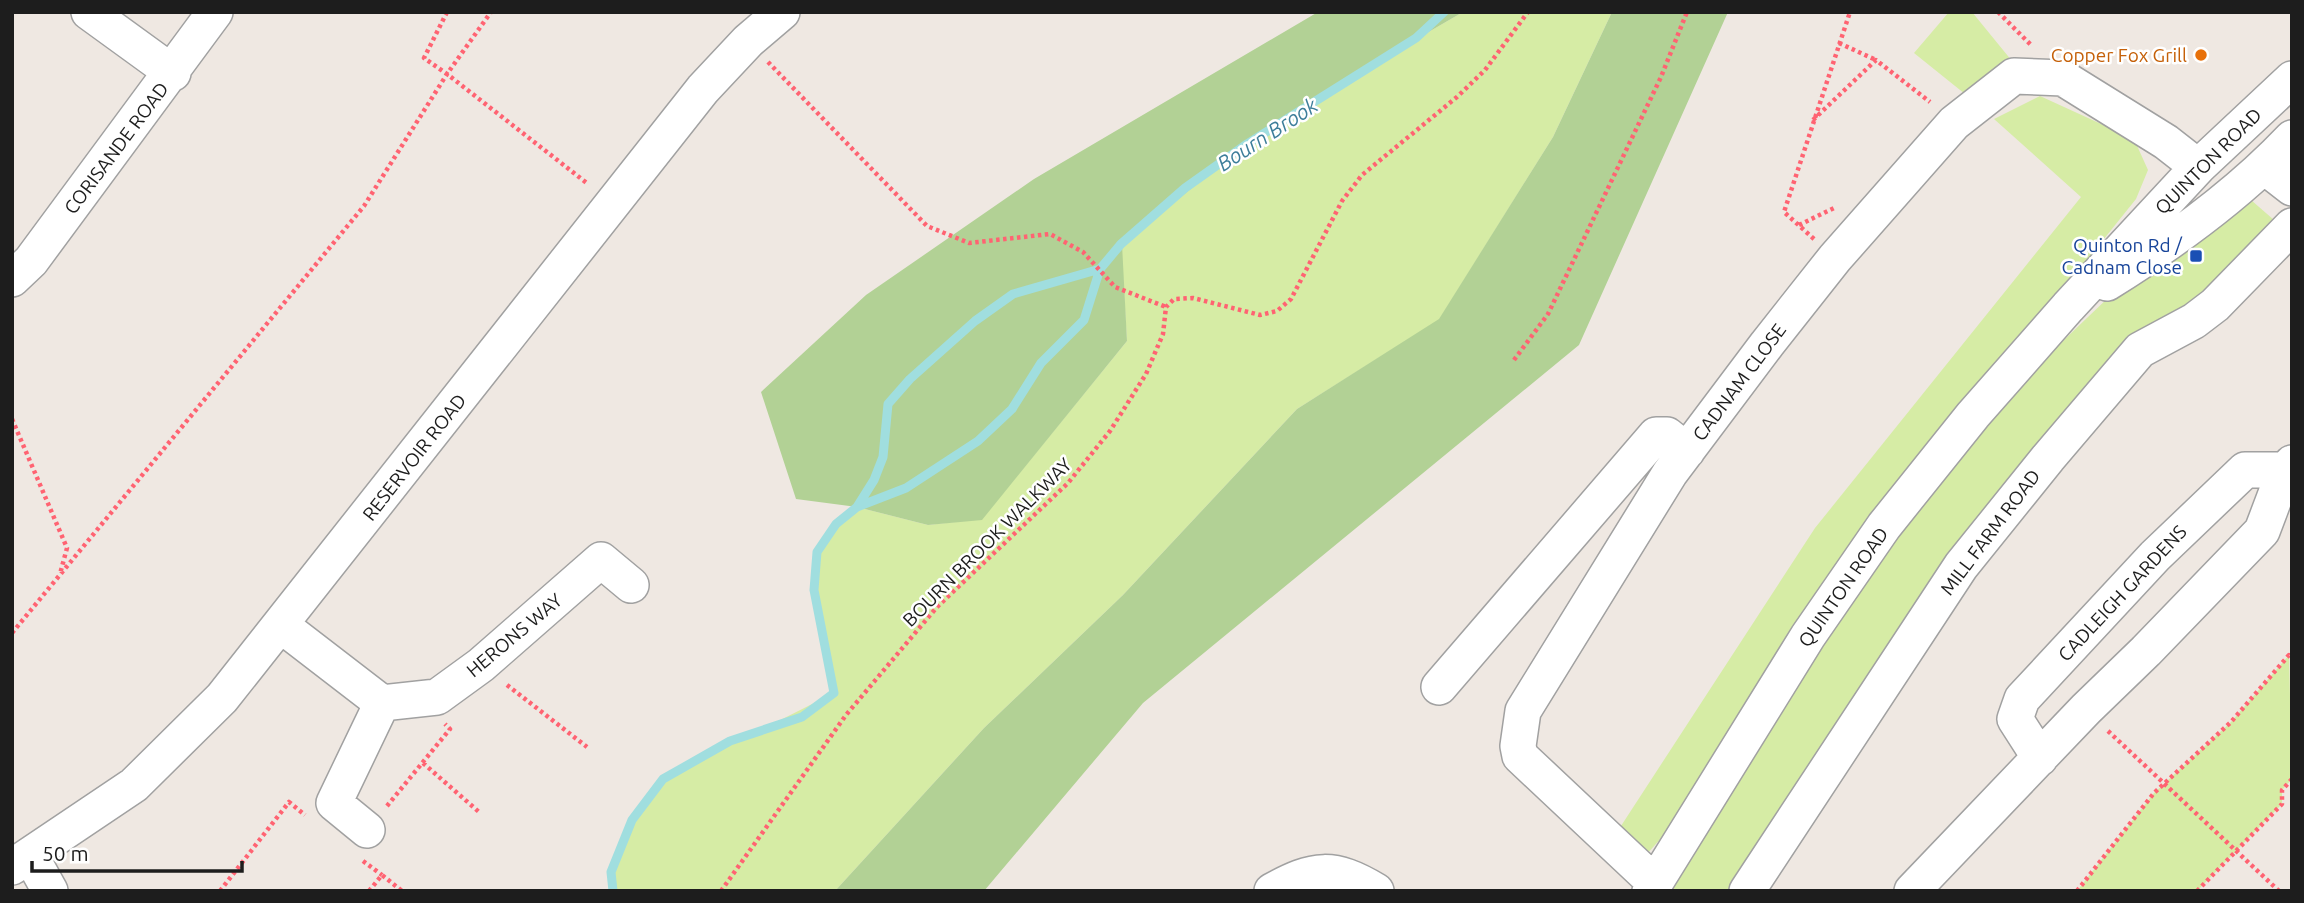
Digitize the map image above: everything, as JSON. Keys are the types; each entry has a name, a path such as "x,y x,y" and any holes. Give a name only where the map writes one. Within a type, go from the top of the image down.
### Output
{"street":[{"path":"89,12 173,73"},
{"name":"CORISANDE ROAD","path":"12,279 31,261 173,73 215,12"},
{"name":"RESERVOIR ROAD","path":"21,861 134,785 222,698 282,626 611,202 703,89 748,41 782,12"},
{"name":"CADNAM CLOSE","path":"1652,887 1520,756 1518,746 1523,711 1687,451 1835,258 1954,123 2014,76 2063,78 2166,142 2191,174 2192,200 2212,209"},
{"name":"QUINTON ROAD","path":"1652,887 1808,636 1884,526 1973,415 2068,307 2191,174 2292,79"},
{"path":"2265,103 2292,131"},
{"name":"QUINTON ROAD","path":"2068,307 2158,252 2212,209 2278,177 2292,138"},
{"name":"MILL FARM ROAD","path":"1747,891 1961,566 2048,458 2140,350 2194,321 2215,304 2292,226"},
{"path":"1439,687 1656,435 1667,435 1687,451"},
{"name":"CADLEIGH GARDENS","path":"1912,891 2040,758 2085,709 2163,635 2262,531 2288,467 2245,470 2155,556 2022,699 2015,719 2040,758"},
{"name":"HERONS WAY","path":"382,703 437,697 481,665 601,560 631,585"},
{"path":"282,626 382,703 334,803 367,830"},
{"path":"21,861 50,891"},
{"path":"1272,891 1301,874 1324,870 1376,891"}],"path":[{"path":"447,12 424,58 611,202"},
{"path":"12,633 365,205 447,74 491,12"},
{"path":"748,41 927,226 969,243 1050,233 1083,252 1115,287 1166,307 1174,299 1193,298 1260,315 1276,311 1291,299 1342,201 1362,175 1457,97 1485,70 1528,12"},
{"path":"1514,360 1548,314 1661,78 1687,12"},
{"path":"1835,258 1784,212 1850,12"},
{"path":"1839,43 1877,60 1912,85 1954,123"},
{"path":"1813,120 1877,60"},
{"name":"BOURN BROOK WALKWAY","path":"721,891 846,715 937,607 1068,483 1110,431 1146,374 1163,334 1166,307"},
{"path":"12,419 67,548 58,578"},
{"path":"2077,891 2154,793 2231,722 2289,655 2292,657"},
{"path":"481,665 587,747"},
{"path":"367,830 450,729 417,700"},
{"path":"2085,709 2279,891"},
{"path":"423,763 479,812"},
{"path":"2197,891 2283,804 2282,790 2292,779"},
{"path":"220,891 289,802"},
{"path":"369,891 382,875 402,891"}],"green space":[{"path":"1318,12 1463,12 1363,70 1247,144 1122,244 1127,341 982,520 928,525 857,507 796,499 761,392 866,295 1034,179"},
{"path":"1463,12 1612,12 1553,137 1439,320 1297,409 1123,595 984,728 835,891 613,891 611,872 632,820 663,779 834,693 819,622 814,567 817,552 834,527 857,507 928,525 982,519 1127,341 1121,244 1247,144 1363,70"},
{"path":"1612,12 1728,12 1579,345 1143,703 984,891 835,891 984,728 1123,595 1297,409 1439,319 1553,137"},
{"path":"1949,12 1972,12 2012,61 1965,94 1914,53"},
{"path":"2040,96 2134,139 2148,170 2136,199 2079,270 1664,835 1646,855 1619,829 1815,528 2081,197 1994,119"},
{"path":"2251,200 2274,220 2200,304 2156,328 1735,891 1666,891 1741,764 1902,526 2021,381 2110,296"},
{"path":"2289,655 2292,779 2282,790 2282,804 2197,891 2077,891 2154,793 2231,722"}],"waterway":[{"name":"Bourn Brook","path":"613,891 611,872 632,820 663,779 730,741 802,717 834,693 814,590 817,552 836,524 857,507 906,488 978,441 1012,409 1041,363 1084,320 1100,269 1121,244 1185,188 1247,144 1416,38 1444,12"},
{"name":"Bourn Brook","path":"857,507 874,480 883,457 888,404 910,379 975,321 1013,294 1100,269"}],"place":[{"name":"Copper Fox Grill","path":"2201,55"},
{"name":"Quinton Rd / Cadnam Close","path":"2196,256"}]}
